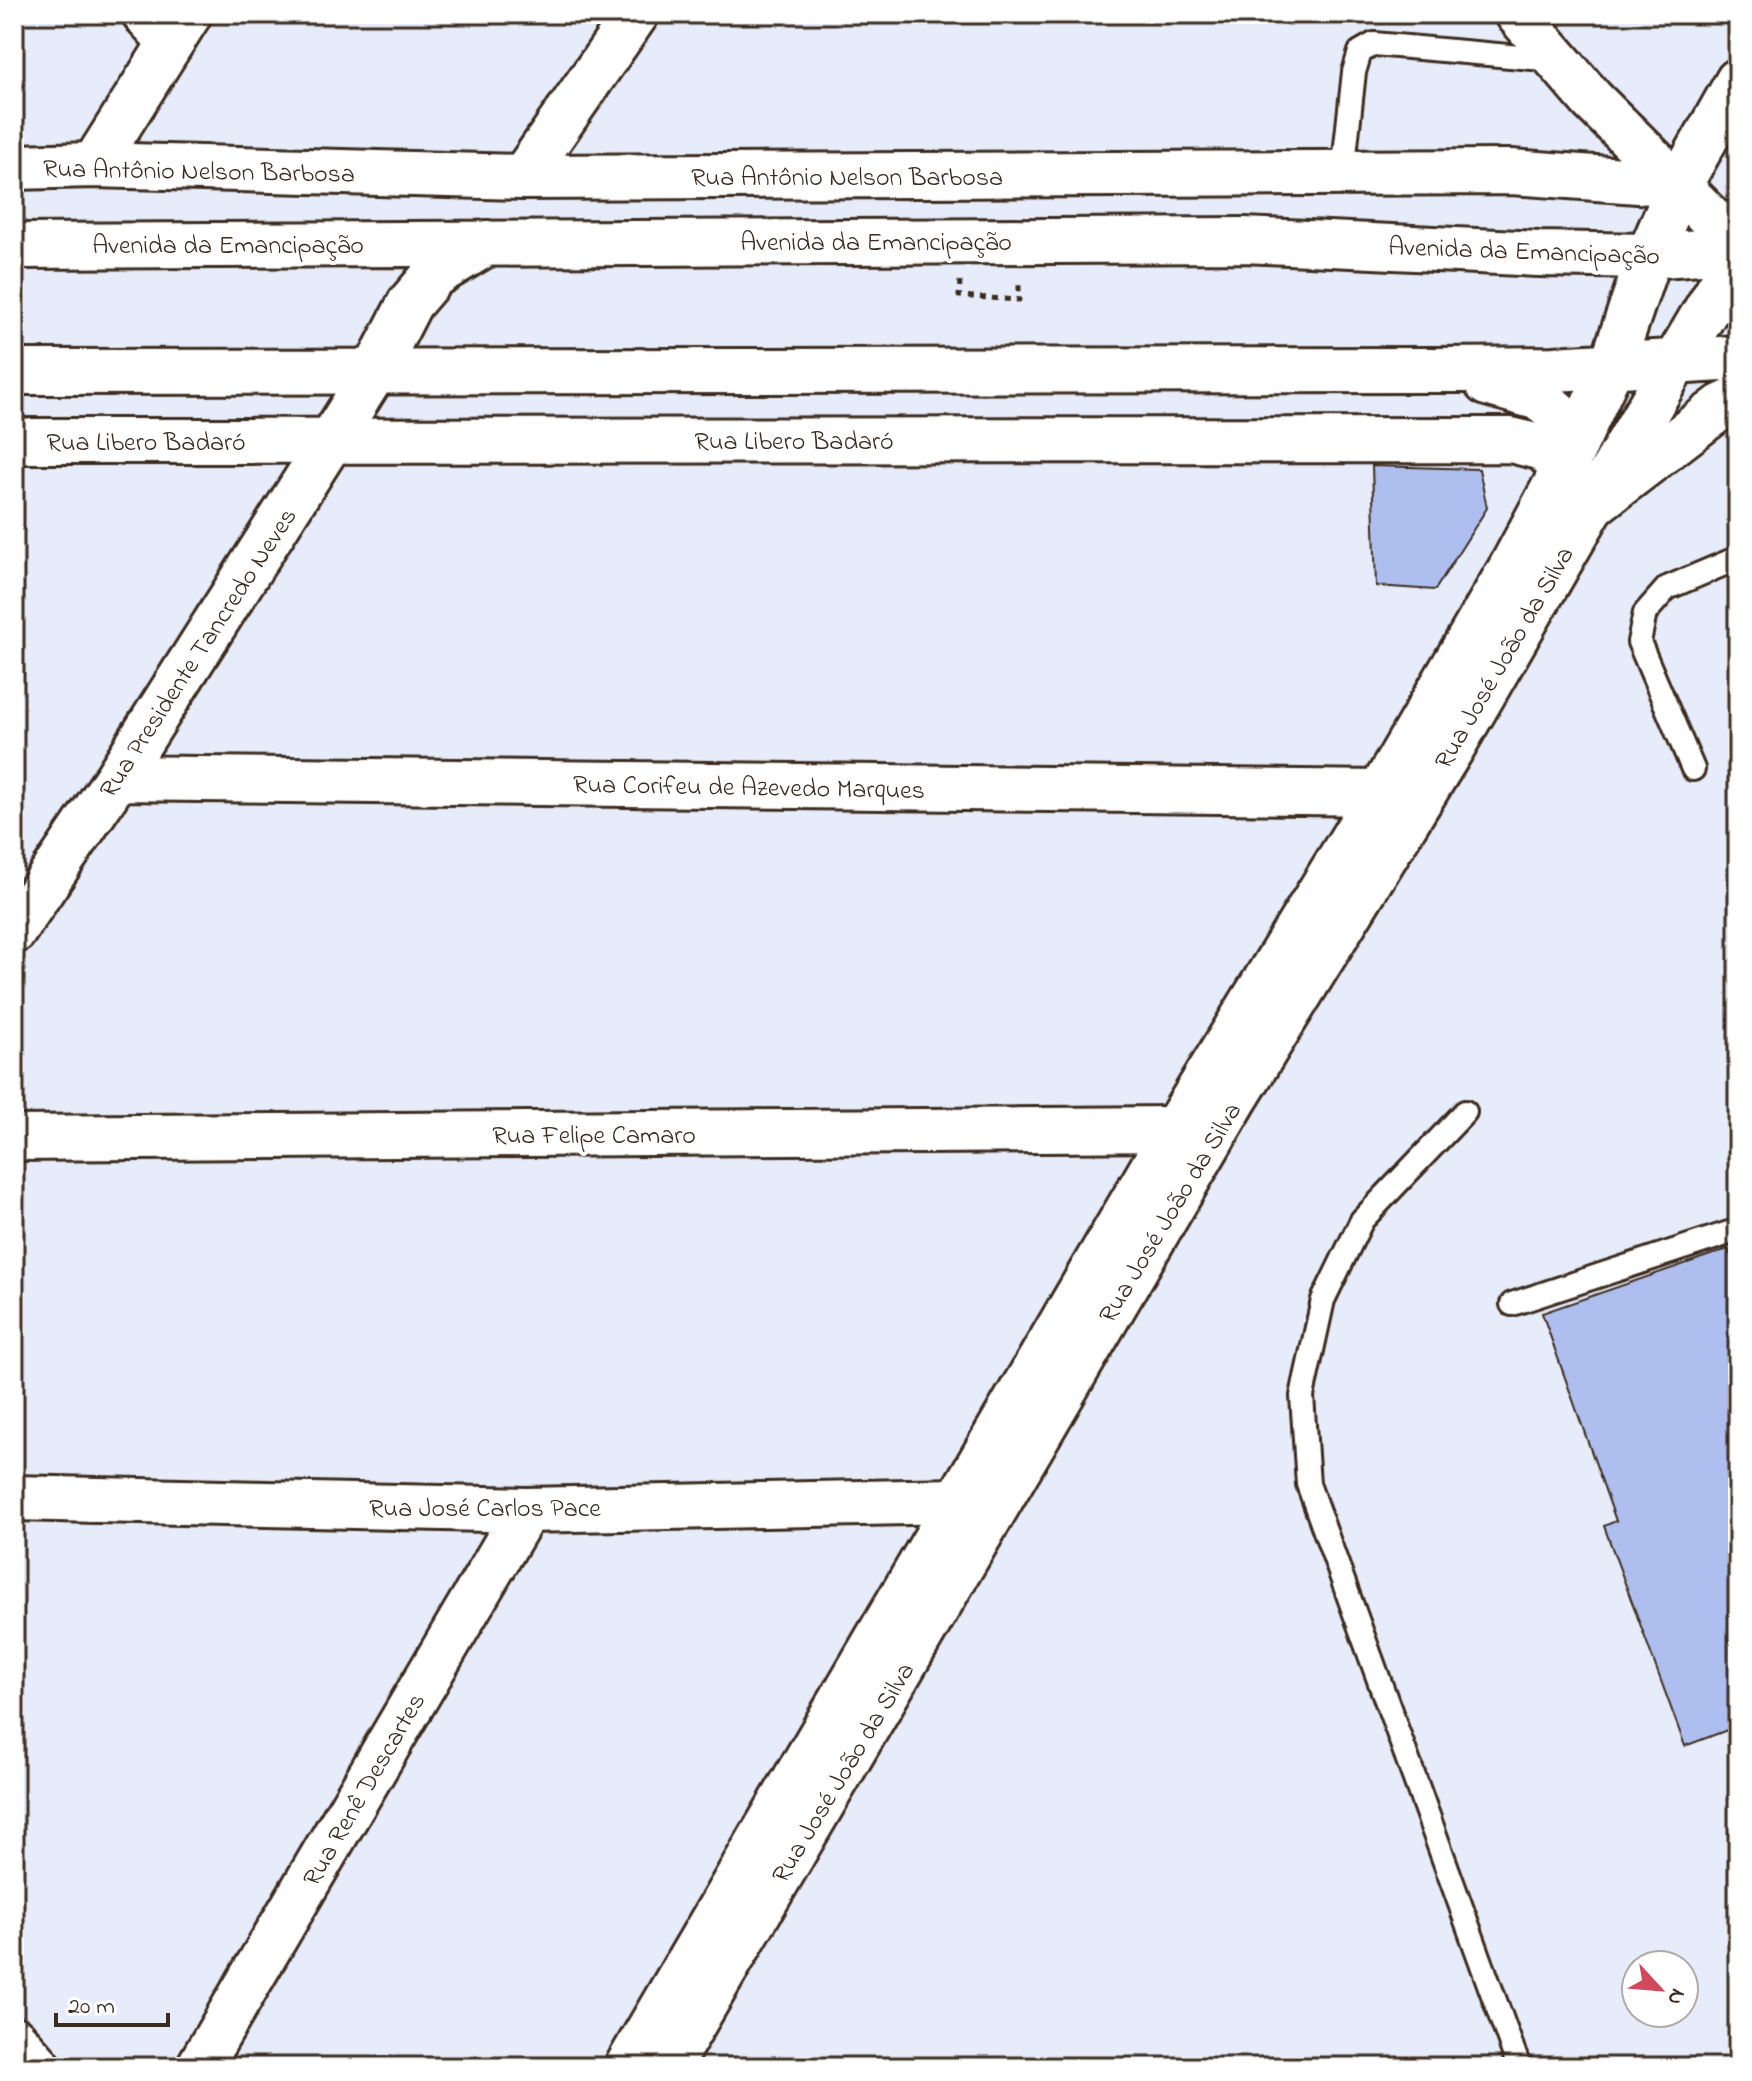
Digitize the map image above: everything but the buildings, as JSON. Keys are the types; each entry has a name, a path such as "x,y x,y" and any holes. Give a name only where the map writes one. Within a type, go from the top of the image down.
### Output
{"street":[{"path":"523,177 636,14"},
{"path":"1518,14 1556,60 1738,247"},
{"path":"94,165 168,23"},
{"name":"Rua José João da Silva","path":"627,2067 1175,1129 1380,793 1571,451 1612,365 1649,256 1680,184 1738,81"},
{"name":"Rua Antônio Nelson Barbosa","path":"14,167 94,165 523,177 1511,172 1680,184"},
{"name":"Avenida da Emancipação","path":"14,246 1244,240 1649,256 1738,247"},
{"name":"Rua Presidente Tancredo Neves","path":"14,931 117,778 332,440 375,371 410,303 434,275 489,242"},
{"name":"Rua José João da Silva","path":"668,2067 1204,1151 1453,746 1738,256"},
{"path":"14,372 1434,370 1738,358"},
{"path":"1434,370 1540,398 1571,451"},
{"path":"1590,507 1721,407 1738,399"},
{"name":"Rua Libero Badaró","path":"14,441 1511,440 1571,451"},
{"name":"Rua Corifeu de Azevedo Marques","path":"117,778 1380,793"},
{"name":"Rua Felipe Camaro","path":"14,1138 1175,1129"},
{"name":"Rua José Carlos Pace","path":"14,1498 526,1510 957,1501"},
{"name":"Rua Renê Descartes","path":"199,2067 526,1510"},
{"path":"14,2039 39,2067"}],"lane":[{"path":"1343,173 1354,72 1360,52 1374,44 1556,60"},
{"path":"1693,769 1639,642 1645,613 1667,588 1738,558"},
{"path":"1465,1112 1362,1220 1323,1300 1302,1396 1308,1484 1519,2067"},
{"path":"1512,1304 1738,1230"}],"path":[{"path":"960,275 959,296 1019,300"}]}
